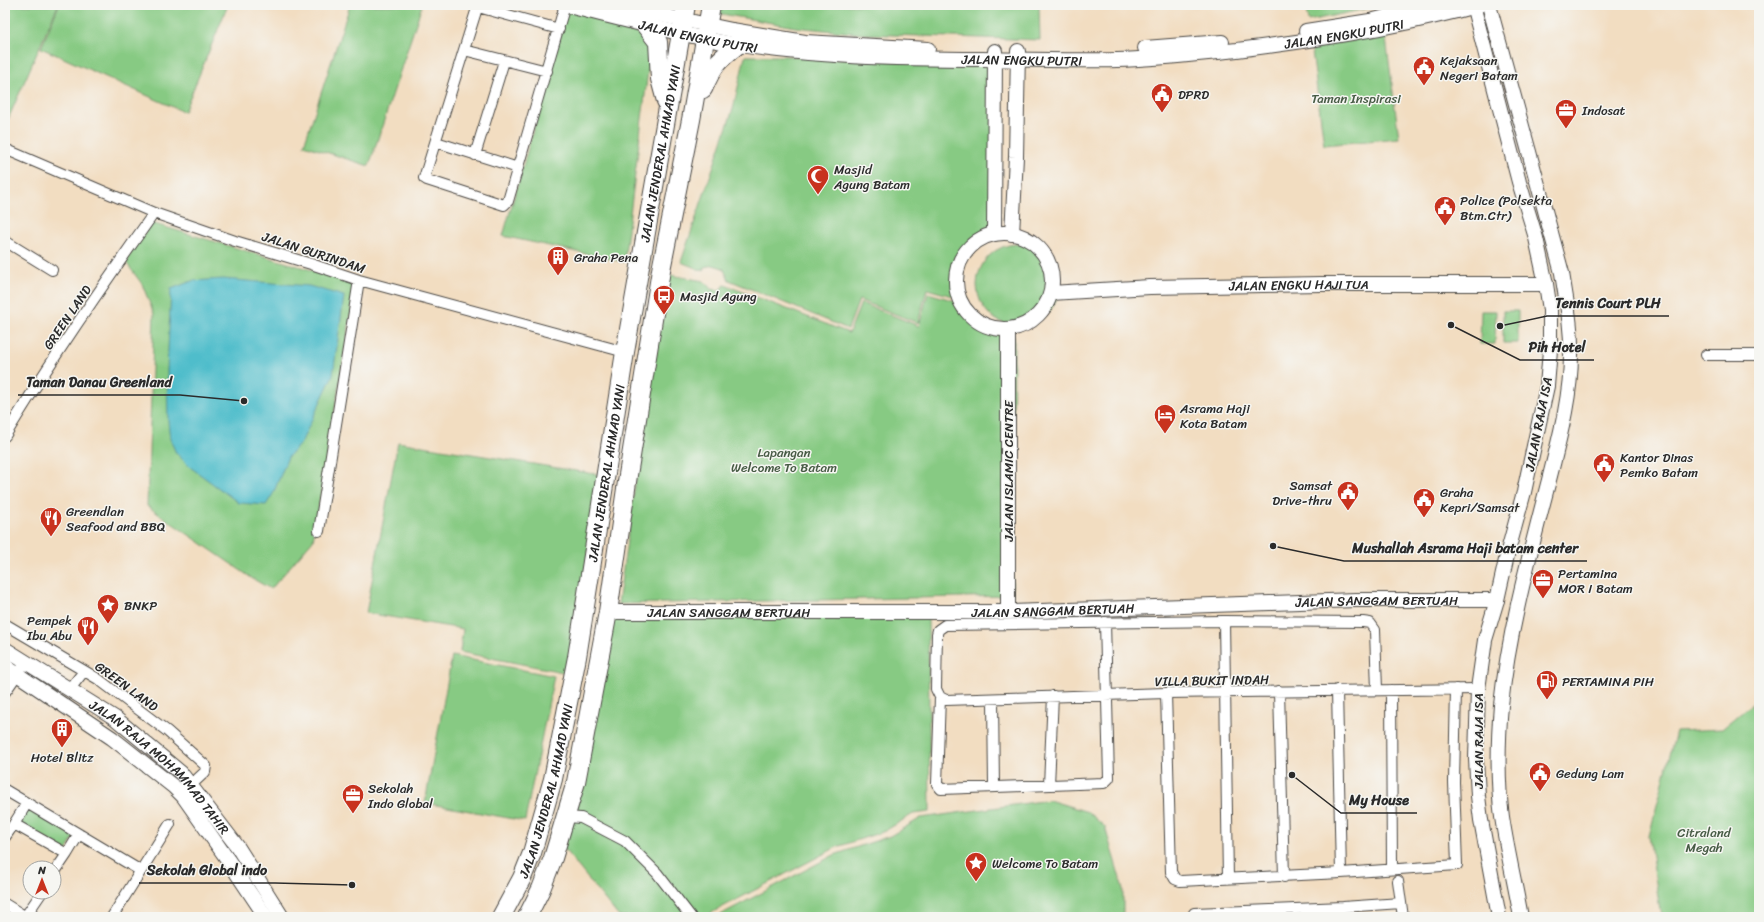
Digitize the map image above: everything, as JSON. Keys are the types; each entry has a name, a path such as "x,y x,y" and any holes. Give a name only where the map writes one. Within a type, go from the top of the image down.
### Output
{"highway":[{"name":"JALAN JENDERAL AHMAD YANI","path":"527,917 541,889 553,858 576,782 608,612 628,475 661,270 694,106 711,5"},
{"name":"JALAN JENDERAL AHMAD YANI","path":"501,917 522,878 532,853 553,779 577,657 625,352 683,19"},
{"path":"645,25 658,42 660,79 668,108"},
{"path":"694,106 712,68 720,59 739,44"},
{"path":"606,472 628,475"}],"main road":[{"name":"JALAN ENGKU PUTRI","path":"565,5 645,25 683,19"},
{"name":"JALAN ENGKU PUTRI","path":"613,5 683,19 706,31 739,44 852,56 910,59 995,55"},
{"name":"JALAN ENGKU PUTRI","path":"1018,56 1126,50 1246,39 1370,21 1433,5"},
{"name":"JALAN RAJA ISA","path":"1489,5 1562,273 1572,355 1568,394 1520,599 1502,704 1499,765 1502,818 1521,917"},
{"name":"JALAN ENGKU PUTRI","path":"706,31 805,42 995,55 1118,60 1273,46 1370,31 1475,6"},
{"name":"JALAN RAJA ISA","path":"1475,6 1519,182 1536,238 1550,310 1549,368 1539,425 1497,600 1485,640 1478,689 1476,759 1481,820 1499,917"},
{"path":"994,234 995,55"},
{"path":"1012,234 1016,157 1018,56"},
{"path":"994,234 1012,234 1025,238 1037,245 1046,256 1051,268 1053,282 1051,293 1044,309 1034,319 1022,326 1008,330 993,329 976,321 959,300 956,289 955,279 959,262 968,248 981,239 994,234"},
{"name":"JALAN ENGKU HAJI TUA","path":"1051,293 1150,287 1321,284 1546,284"},
{"name":"JALAN ISLAMIC CENTRE","path":"1008,330 1008,612"},
{"path":"1524,492 1544,497"},
{"name":"JALAN SANGGAM BERTUAH","path":"608,612 1008,612 1349,600 1497,600"},
{"name":"JALAN RAJA MOHAMMAD TAHIR","path":"5,649 22,668 174,787 183,796 224,853 266,917"},
{"name":"JALAN RAJA MOHAMMAD TAHIR","path":"5,666 22,668 70,689 116,718 181,773 237,846 282,917"},
{"path":"1481,820 1502,818"}],"street":[{"path":"559,29 478,6 436,142 424,175 425,180 504,205 508,201 547,71 559,29 565,5"},
{"path":"464,50 547,71"},
{"path":"476,155 504,61"},
{"path":"436,142 518,168"},
{"name":"JALAN GURINDAM","path":"5,149 154,213 235,241 359,280 625,352"},
{"name":"GREEN LAND","path":"5,436 23,406 154,213"},
{"path":"5,241 52,270"},
{"path":"319,532 359,280"},
{"path":"1706,355 1759,355"},
{"path":"1105,622 1108,696 1109,778 1107,781 1104,783 948,789 941,788 937,784 943,698 936,689 937,634 942,626 1105,622 1224,621 1370,623 1375,630 1377,690"},
{"path":"1224,621 1228,879"},
{"name":"GREEN LAND","path":"5,624 98,679 166,731 206,766 205,772 191,785"},
{"path":"5,692 22,668"},
{"path":"70,689 84,671"},
{"path":"1166,693 1171,872 1175,879 1180,881 1341,873 1457,865 1454,782 1456,688"},
{"name":"VILLA BUKIT INDAH","path":"943,698 993,699 1166,693 1456,688 1478,689"},
{"path":"1337,690 1341,873"},
{"path":"1392,690 1392,869"},
{"path":"1279,691 1284,876"},
{"path":"1049,785 1053,696"},
{"path":"993,699 994,787"},
{"path":"5,790 141,871"},
{"path":"5,837 27,803"},
{"path":"566,818 581,818 625,841 657,873 691,917"},
{"path":"14,824 67,854"},
{"path":"112,917 170,824"},
{"path":"62,861 79,834"},
{"path":"1398,881 1403,917"},
{"path":"5,904 25,917 37,900"},
{"path":"1195,917 1194,913 1344,912 1401,903"}],"green space":[{"path":"5,5 58,5 5,126"},
{"path":"59,5 228,5 184,112 41,48"},
{"path":"350,5 422,5 369,166 304,145"},
{"path":"717,5 1039,5 1040,40 863,34 795,27 716,13"},
{"path":"1305,5 1385,5 1308,21"},
{"path":"568,8 652,39 624,262 503,236"},
{"name":"Taman Inspirasi","path":"1385,31 1399,138 1324,145 1311,43"},
{"path":"745,56 789,56 993,66 992,229 972,242 962,251 955,270 954,285 956,297 927,289 918,323 859,300 848,329 729,280 723,268 713,265 705,267 703,271 681,262 733,109"},
{"path":"151,223 356,283 313,540 271,589 253,579 147,506 154,314 142,284 125,261"},
{"path":"1018,244 1034,247 1047,256 1056,269 1059,285 1056,301 1047,314 1034,323 1018,326 1002,323 989,314 980,301 977,285 980,269 989,256 1002,247"},
{"name":"Lapangan Welcome To Batam","path":"665,274 704,281 711,289 719,290 725,285 849,333 861,303 919,326 928,293 966,304 976,319 986,328 1014,337 1012,596 618,604"},
{"path":"1481,311 1496,311 1495,344 1480,344"},
{"path":"1503,311 1518,311 1518,343 1503,343"},
{"path":"398,442 601,475 568,673 460,652 463,629 366,613"},
{"path":"928,616 930,812 913,814 885,831 837,847 713,912 707,917 619,917 564,849 612,618"},
{"path":"452,656 554,676 525,821 425,803"},
{"name":"Citraland Megah","path":"1759,698 1759,917 1661,917 1649,836 1676,731 1722,729"},
{"path":"1049,800 1088,812 1105,827 1123,889 1123,917 716,917 834,855 890,836 921,818"},
{"path":"28,806 76,834 66,851 18,823"}],"water":[{"path":"223,279 309,286 344,296 333,375 301,443 288,457 273,494 266,505 239,503 190,467 176,453 170,439 168,421 167,370 171,289 192,281"}],"place":[{"name":"Kejaksaan Negeri Batam","path":"1424,86"},
{"name":"DPRD","path":"1162,114"},
{"name":"Indosat","path":"1566,130"},
{"name":"Masjid Agung Batam","path":"818,196"},
{"name":"Police (Polsekta Btm.Ctr)","path":"1445,226"},
{"name":"Graha Pena","path":"558,276"},
{"name":"Masjid Agung","path":"664,316"},
{"name":"Pih Hotel","path":"1451,325"},
{"name":"Tennis Court PLH","path":"1500,326"},
{"name":"Taman Danau Greenland","path":"244,401"},
{"name":"Asrama Haji Kota Batam","path":"1165,434"},
{"name":"Kantor Dinas Pemko Batam","path":"1604,484"},
{"name":"Samsat Drive-thru","path":"1348,512"},
{"name":"Graha Kepri/Samsat","path":"1424,518"},
{"name":"Greendlan Seafood and BBQ","path":"51,538"},
{"name":"Mushallah Asrama Haji batam center","path":"1273,546"},
{"name":"Pertamina MOR I Batam","path":"1543,600"},
{"name":"BNKP","path":"108,624"},
{"name":"Pempek Ibu Abu","path":"88,646"},
{"name":"PERTAMINA PIH","path":"1547,700"},
{"name":"Hotel Blitz","path":"62,748"},
{"name":"My House","path":"1292,775"},
{"name":"Gedung Lam","path":"1540,792"},
{"name":"Sekolah Indo Global","path":"353,814"},
{"name":"Welcome To Batam","path":"976,882"},
{"name":"Sekolah Global indo","path":"352,885"}]}
